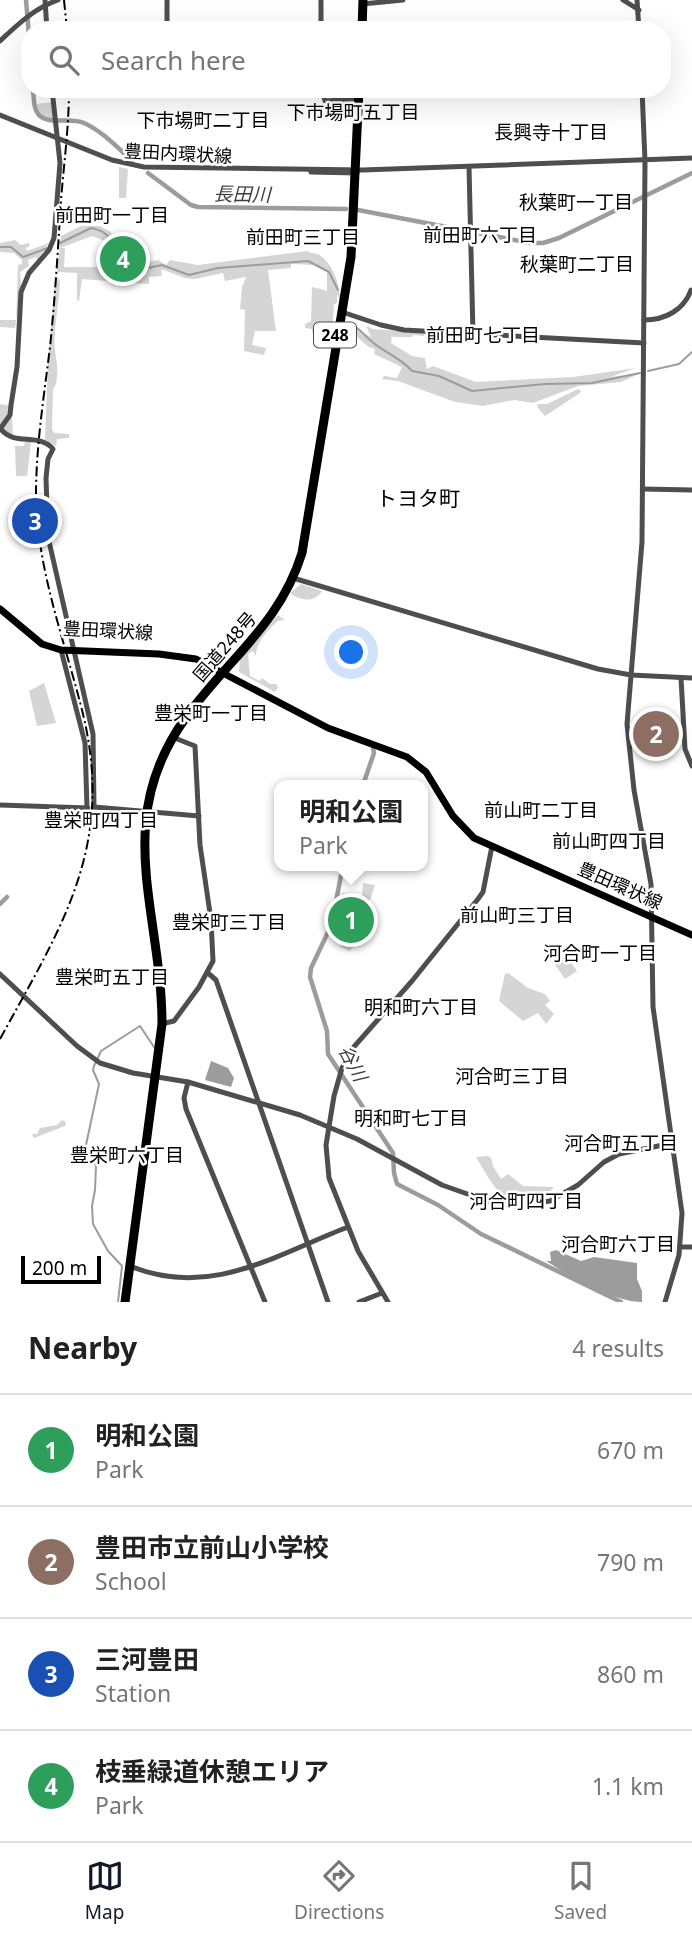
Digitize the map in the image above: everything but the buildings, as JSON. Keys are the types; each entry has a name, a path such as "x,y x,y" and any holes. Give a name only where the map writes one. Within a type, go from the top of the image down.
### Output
{"highway":[{"path":"360,21 361,2"},
{"name":"国道248号","path":"123,1302 130,1266 160,1024 160,984 144,873 145,813 172,737 271,610 291,578 304,526 341,312 356,171 357,98"},
{"name":"国道248号","path":"123,1302 154,1077"}],"main road":[{"name":"豊田環状線","path":"0,604 41,639 72,648 176,655 196,659 223,670 316,722 407,757 426,772 463,829 474,838 692,935"},
{"name":"豊田環状線","path":"0,609 42,644 61,650 72,648"}],"street":[{"path":"22,21 45,2 58,0"},
{"path":"167,0 167,21"},
{"path":"321,0 321,21"},
{"path":"361,2 403,0"},
{"path":"623,0 639,10"},
{"path":"638,0 639,21"},
{"path":"45,2 46,21"},
{"path":"0,41 21,22"},
{"path":"53,98 60,163 54,238 49,250 24,281 10,415 0,429 14,439 43,442 53,449 48,459 46,478 47,529 94,740 91,808"},
{"path":"642,98 645,196 642,542 628,737 637,810 651,884 653,1007 682,1213 680,1247 665,1302"},
{"name":"豊田内環状線","path":"0,117 115,165 139,169 356,171 692,158"},
{"path":"469,167 473,334"},
{"path":"644,320 659,318 681,308 691,290"},
{"path":"341,312 393,328 644,343"},
{"path":"643,489 692,490"},
{"path":"291,578 598,669 631,675 692,678"},
{"path":"61,650 85,743 91,808"},
{"path":"68,679 79,676"},
{"path":"681,678 685,749 692,766"},
{"path":"160,1024 174,1021 213,961 195,746 172,737"},
{"path":"0,805 124,808 145,813 199,816"},
{"path":"388,1302 364,1263 327,1170 328,1126 339,1076 352,1049 412,981 483,892 492,846"},
{"path":"208,972 216,980 328,1302"},
{"path":"0,974 91,1057 116,1069 188,1082 300,1115 328,1126 442,1185 499,1204 524,1206 542,1203 563,1195 619,1154 673,1143"},
{"path":"188,1082 184,1098 186,1109 265,1302"},
{"path":"130,1266 161,1275 202,1278 251,1267 348,1227"},
{"path":"680,1247 692,1247"},
{"path":"359,1302 382,1293"}],"shaded area":[{"path":"52,102 53,119 46,118 37,111 36,104"},
{"path":"119,167 128,169 126,198 119,198"},
{"path":"81,226 100,226 111,232 113,241 110,239 110,242 117,243 129,258 138,262 158,260 166,265 170,260 198,265 307,251 318,254 331,268 339,287 340,299 337,295 332,333 312,333 312,329 305,328 305,324 311,321 312,287 327,292 327,272 315,265 291,264 291,268 268,270 276,331 255,331 252,345 266,348 264,355 244,351 245,310 240,309 246,277 225,281 223,273 195,279 161,269 162,276 149,277 149,284 82,279 79,301 77,273 57,272 61,236","holes":["92,236 108,242 117,261 104,266 114,268 115,275 106,276 103,267 64,267 65,248 60,248"]},
{"path":"15,240 21,245 29,243 27,251 49,243 37,260 36,257 28,260 29,266 20,272 21,285 15,328 0,327 0,320 16,320 18,265 22,264 22,260 14,253 0,252 0,243"},
{"path":"58,277 60,282 55,327 57,376 53,390 52,429 54,433 69,434 69,438 57,439 56,446 45,440 48,363 55,280"},
{"path":"345,322 371,337 366,326 373,329 425,333 424,336 412,337 392,335 391,343 412,356 425,358 427,369 433,366 476,382 573,377 636,368 610,377 641,373 621,382 578,386 533,403 514,400 483,406 455,402 398,381 382,379 384,376 397,378 402,367 374,354 375,349 344,331"},
{"path":"578,389 580,393 545,416 537,407 538,404 547,404"},
{"path":"0,404 11,406 9,415 12,419 13,437 0,426"},
{"path":"25,441 31,442 27,476 16,476 15,446 24,446"},
{"path":"301,584 322,591 311,599 298,598 290,593"},
{"path":"278,615 285,620 278,621 267,632 260,641 256,656 253,651 248,654 250,676 276,684 278,687 275,692 239,672 240,659"},
{"path":"44,683 56,723 37,726 29,691"},
{"path":"363,883 375,885 370,900 366,935 349,951 340,946 344,936 342,932 333,928 340,895 344,893 362,897"},
{"path":"558,957 569,960 577,971 565,979 553,962"},
{"path":"508,973 528,988 545,994 550,1001 545,1005 554,1014 546,1024 538,1013 523,1021 499,1001 505,974"},
{"path":"211,1061 228,1068 234,1078 231,1087 205,1080"},
{"path":"62,1120 66,1122 65,1126 34,1138 32,1134 37,1134 40,1128 57,1125"},
{"path":"488,1156 501,1179 508,1174 523,1186 554,1187 543,1199 529,1201 508,1197 494,1186 476,1157"},
{"path":"556,1250 581,1261 594,1257 637,1263 642,1302 605,1293 546,1261 551,1261 550,1252"}],"waterway":[{"name":"長田川","path":"26,0 28,21"},
{"name":"長田川","path":"34,98 35,107 44,119 73,121 91,126 132,161"},
{"name":"長田川","path":"148,173 191,205 198,207 346,209"},
{"name":"長田川","path":"358,210 530,243 543,243 559,238 692,173"},
{"path":"60,243 91,228 98,230 113,243 129,272 162,265 189,275 218,268 308,261 329,272 338,290"},
{"path":"0,247 11,247 23,257 48,248"},
{"path":"347,323 358,328 412,371 439,376 472,391 545,384 592,383 640,373"},
{"path":"648,371 679,364 692,352"},
{"name":"谷川","path":"365,780 374,753 373,748"},
{"name":"谷川","path":"342,871 331,926 311,968 310,977 327,1031 328,1054 393,1153 397,1184 438,1205 481,1234 621,1302"},
{"path":"0,904 7,897"},
{"path":"118,1302 122,1266 108,1251 93,1224 96,1166 86,1145 99,1084 93,1070 101,1051 140,1026 154,1047"}],"railway":[{"path":"64,0 66,21"},
{"path":"0,1039 44,958 78,881 88,842 92,800 90,755 81,706 46,575 37,522 36,495 69,98"}],"place":[{"name":"枝垂緑道休憩エリア","path":"123,259"},
{"name":"三河豊田","path":"35,521"},
{"name":"豊田市立前山小学校","path":"656,734"},
{"name":"明和公園","path":"351,920"}],"district":[{"name":"下市場町五丁目","path":"353,112"},
{"name":"下市場町二丁目","path":"203,120"},
{"name":"長興寺十丁目","path":"551,132"},
{"name":"秋葉町一丁目","path":"576,202"},
{"name":"前田町一丁目","path":"112,215"},
{"name":"前田町六丁目","path":"480,235"},
{"name":"前田町三丁目","path":"303,237"},
{"name":"秋葉町二丁目","path":"577,264"},
{"name":"前田町七丁目","path":"483,335"},
{"name":"トヨタ町","path":"418,499"},
{"name":"豊栄町一丁目","path":"211,713"},
{"name":"前山町二丁目","path":"541,810"},
{"name":"豊栄町四丁目","path":"101,820"},
{"name":"前山町四丁目","path":"609,841"},
{"name":"前山町三丁目","path":"517,915"},
{"name":"豊栄町三丁目","path":"229,922"},
{"name":"河合町一丁目","path":"600,953"},
{"name":"豊栄町五丁目","path":"112,977"},
{"name":"明和町六丁目","path":"421,1007"},
{"name":"河合町三丁目","path":"512,1076"},
{"name":"明和町七丁目","path":"411,1118"},
{"name":"河合町五丁目","path":"621,1143"},
{"name":"豊栄町六丁目","path":"127,1155"},
{"name":"河合町四丁目","path":"526,1201"},
{"name":"河合町六丁目","path":"618,1244"}]}
